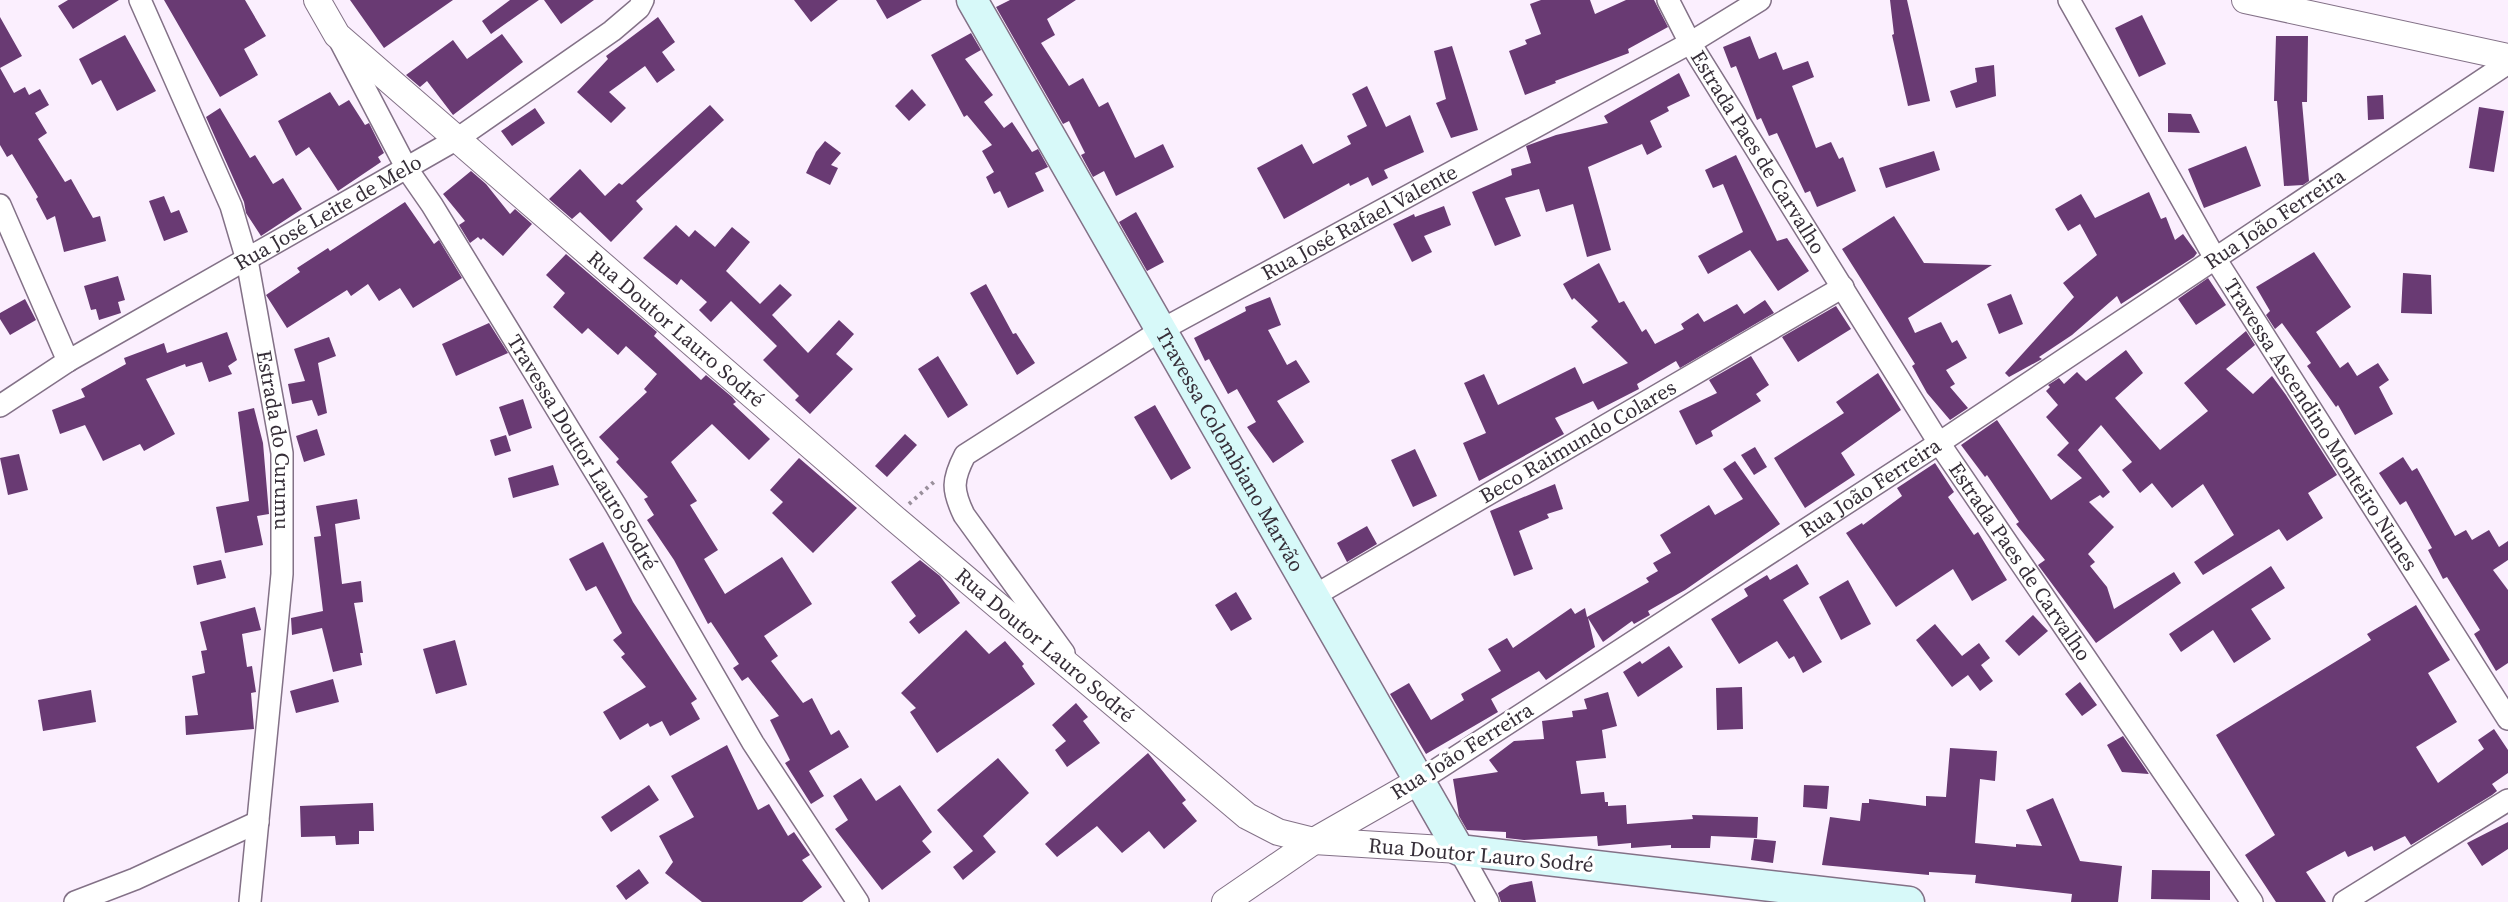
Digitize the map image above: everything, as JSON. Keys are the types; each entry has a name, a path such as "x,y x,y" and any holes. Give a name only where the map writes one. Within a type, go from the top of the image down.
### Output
{"main road":[{"name":"Travessa Colombiano Marvão","path":"972,0 1163,329 1312,597 1459,850"},
{"name":"Rua Doutor Lauro Sodré","path":"1459,850 1909,902"}],"street":[{"name":"Estrada do Curumu","path":"140,0 231,206 247,260 282,453 284,522 278,620 250,902"},
{"name":"Travessa Doutor Lauro Sodré","path":"317,0 407,169 616,506 753,743 858,902"},
{"name":"Rua José Leite de Melo","path":"0,406 68,361 457,139 612,31 639,8 643,0"},
{"name":"Estrada Paes de Carvalho","path":"1668,0 1690,44 1940,443 2252,902"},
{"name":"Rua José Rafael Valente","path":"965,455 1163,329 1690,44 1760,0"},
{"name":"Travessa Ascendino Monteiro Nunes","path":"2069,0 2216,260 2508,719"},
{"path":"2245,0 2508,57"},
{"name":"Rua Doutor Lauro Sodré","path":"337,35 894,518 1247,816 1278,832 1314,842 1459,850"},
{"name":"Rua João Ferreira","path":"1225,902 1314,842 1419,781 1940,443 2508,63"},
{"path":"0,205 68,361"},
{"name":"Beco Raimundo Colares","path":"1312,597 1843,287"},
{"path":"965,455 957,471 954,494 964,515 1078,674"},
{"path":"2344,902 2508,800"},
{"path":"75,902 135,879 258,822"},
{"name":"Travessa Colombiano Marvão","path":"1459,850 1488,902"}],"path":[{"path":"894,518 965,455"}],"building":[{"path":"68,0 119,0 73,29 58,6"},
{"path":"164,0 245,0 266,36 244,49 258,75 220,97"},
{"path":"350,0 453,0 384,48"},
{"path":"510,0 539,0 491,34 482,21"},
{"path":"544,0 594,0 561,24"},
{"path":"794,0 838,0 811,22"},
{"path":"876,0 922,0 887,19"},
{"path":"1010,0 1076,0 1047,19 1055,35 1041,43 1069,86 1083,78 1099,107 1108,102 1135,158 1163,144 1174,167 1116,196 1104,171 1093,177 1081,155 1085,153 1069,121 1063,124 996,7"},
{"path":"1541,0 1590,0 1595,14 1626,0 1654,0 1668,27 1628,49 1629,53 1525,95 1509,51 1527,44 1525,40 1541,34 1530,4"},
{"path":"1890,0 1907,0 1930,101 1908,106 1892,35 1894,34"},
{"path":"2142,15 2166,64 2139,77 2115,28"},
{"path":"0,17 22,56 0,68"},
{"path":"658,17 675,42 662,52 675,70 657,83 645,66 609,92 626,108 611,123 577,92 608,59 606,56"},
{"path":"971,33 981,50 965,59 993,95 984,102 1004,128 1012,122 1032,152 1038,149 1048,167 1035,173 1044,191 1008,208 1000,191 994,194 986,177 994,172 982,151 992,145 967,115 964,117 931,55"},
{"path":"502,34 523,62 453,115 427,81 420,87 406,75 453,40 467,59"},
{"path":"125,35 156,91 117,111 101,80 92,85 79,59"},
{"path":"1750,36 1759,59 1776,52 1783,70 1808,61 1814,77 1792,86 1816,148 1831,142 1839,159 1843,157 1856,191 1817,207 1810,191 1805,193 1777,133 1769,136 1761,118 1757,120 1736,66 1731,68 1723,47"},
{"path":"2276,36 2308,36 2307,102 2302,102 2309,181 2303,185 2284,186 2277,101 2274,101"},
{"path":"1452,46 1478,130 1451,138 1436,103 1446,99 1434,51"},
{"path":"1994,65 1996,96 1956,108 1950,91 1977,82 1975,68"},
{"path":"0,68 14,93 25,87 29,95 40,89 49,105 35,113 47,133 38,139 65,182 71,179 93,218 100,216 106,241 64,252 55,216 47,220 36,199 38,197 12,154 7,157 0,145"},
{"path":"1679,73 1690,96 1667,107 1669,111 1650,121 1662,147 1647,155 1642,144 1588,167 1611,250 1587,257 1573,204 1546,212 1539,189 1505,198 1521,236 1495,246 1472,192 1512,175 1511,169 1531,163 1526,146 1556,135 1608,123 1604,116"},
{"path":"1367,86 1386,127 1410,115 1424,152 1384,170 1388,178 1372,186 1368,177 1350,186 1349,183 1284,219 1257,168 1302,144 1313,164 1351,144 1347,136 1367,126 1352,94"},
{"path":"912,89 926,105 909,121 895,106"},
{"path":"330,92 339,106 349,100 365,125 369,123 384,153 378,157 381,162 338,191 309,147 296,156 278,121"},
{"path":"2383,95 2384,119 2368,120 2367,96"},
{"path":"710,105 724,120 636,201 643,209 611,242 580,212 572,219 549,199 580,169 605,196 619,183 622,185"},
{"path":"2479,107 2504,111 2494,172 2469,168"},
{"path":"220,108 250,158 255,155 273,184 283,178 302,209 261,236 246,213 244,202 206,117"},
{"path":"535,108 545,123 512,146 501,131"},
{"path":"2168,113 2191,114 2200,133 2168,132"},
{"path":"825,141 841,153 831,165 838,168 830,185 806,173 816,152"},
{"path":"2246,146 2261,186 2204,208 2188,169"},
{"path":"1934,151 1940,170 1886,188 1879,168"},
{"path":"1736,155 1777,241 1787,238 1809,271 1778,291 1750,250 1708,274 1698,256 1743,232 1723,184 1713,188 1705,170"},
{"path":"471,171 486,184 510,214 515,209 532,224 503,256 483,238 481,240 478,237 470,243 459,225 465,221 443,194"},
{"path":"2149,192 2161,219 2166,217 2175,240 2183,234 2197,253 2194,257 2121,304 2117,296 2072,335 2039,357 2042,359 2009,377 2005,373 2074,297 2063,283 2097,255 2080,224 2068,231 2055,209 2081,194 2095,218"},
{"path":"164,196 171,213 179,210 188,232 164,241 149,201"},
{"path":"405,202 434,244 439,240 462,278 413,308 400,288 379,301 368,284 351,296 347,290 287,328 266,295 300,272 297,268 328,248 330,251"},
{"path":"1444,206 1451,225 1424,236 1432,252 1412,262 1393,224 1414,214 1415,217"},
{"path":"1136,212 1164,262 1147,271 1119,222"},
{"path":"1894,216 1924,263 1992,265 1908,318 1915,333 1941,322 1952,343 1957,340 1967,358 1946,370 1955,384 1950,387 1968,408 1950,420 1927,393 1912,366 1915,364 1842,249"},
{"path":"676,225 689,237 695,230 715,247 732,227 750,242 726,271 760,304 780,284 792,295 772,315 808,353 839,320 854,334 836,354 853,369 810,414 795,400 799,396 763,360 777,346 731,301 711,322 699,310 707,302 681,279 677,285 643,258"},
{"path":"2314,252 2351,307 2316,332 2340,368 2348,362 2357,376 2378,363 2389,380 2379,387 2393,414 2355,435 2338,405 2336,407 2307,366 2311,363 2282,323 2275,329 2266,315 2270,311 2256,287"},
{"path":"566,254 657,332 654,336 701,380 706,375 732,397 736,402 733,404 770,439 749,460 712,424 671,462 697,501 690,505 718,550 704,559 725,594 782,557 812,604 764,636 778,656 771,661 803,703 812,698 831,735 839,730 849,747 809,771 824,796 811,804 785,763 790,760 770,720 779,716 748,677 742,681 733,668 739,664 711,622 708,624 674,560 647,520 654,515 644,499 648,497 616,462 619,459 599,437 647,392 644,389 657,374 626,346 618,355 588,328 582,334 553,307 565,293 546,275"},
{"path":"1599,263 1619,303 1624,301 1642,332 1646,329 1655,344 1684,329 1681,324 1698,313 1704,322 1737,304 1744,314 1765,300 1774,313 1680,368 1676,361 1637,384 1639,389 1598,410 1593,401 1555,418 1564,434 1479,481 1463,443 1486,433 1464,383 1484,374 1498,405 1575,367 1583,384 1628,363 1591,327 1598,321 1574,298 1572,300 1563,284"},
{"path":"2403,273 2431,275 2432,314 2401,313"},
{"path":"118,276 125,300 118,302 121,313 99,320 96,309 91,310 84,286"},
{"path":"2208,278 2226,305 2196,325 2178,299"},
{"path":"986,284 1013,334 1016,333 1035,363 1017,375 970,293"},
{"path":"2011,294 2023,324 1999,334 1987,304"},
{"path":"1270,297 1281,325 1268,330 1287,365 1296,360 1310,382 1277,401 1304,442 1273,463 1247,427 1256,422 1237,389 1228,394 1209,359 1205,361 1194,338 1246,311 1245,307"},
{"path":"25,299 36,320 10,335 0,319 0,313"},
{"path":"1836,306 1851,329 1798,362 1782,337"},
{"path":"489,323 508,353 456,376 442,344"},
{"path":"2246,331 2255,345 2226,369 2253,394 2272,376 2286,395 2337,475 2308,493 2323,518 2287,541 2279,529 2203,575 2194,562 2234,535 2203,484 2172,508 2152,483 2140,493 2122,470 2132,462 2101,425 2078,450 2110,492 2103,498 2100,495 2089,502 2114,527 2088,554 2095,562 2090,566 2107,587 2114,609 2174,572 2181,583 2096,643 2038,565 2045,560 2016,524 2019,522 1987,475 1985,477 1961,445 1997,420 2051,500 2082,478 2057,455 2069,443 2046,417 2058,405 2046,391 2050,387 2048,385 2059,378 2064,384 2077,372 2086,381 2126,350 2143,373 2115,398 2160,450 2208,411 2184,383"},
{"path":"227,332 237,360 228,366 232,374 209,382 202,362 186,367 185,364 146,379 175,434 144,451 140,444 103,461 85,425 60,434 52,410 85,397 81,389 126,364 124,358 164,343 167,353"},
{"path":"329,337 336,356 318,363 327,413 318,416 312,400 292,404 288,384 305,381 294,349"},
{"path":"938,356 968,405 948,418 918,369"},
{"path":"1751,356 1769,385 1756,394 1761,401 1711,431 1713,436 1696,445 1679,411 1717,393 1709,380"},
{"path":"1878,373 1901,410 1841,453 1855,475 1805,508 1774,458 1844,413 1836,402"},
{"path":"523,399 532,428 509,436 499,407"},
{"path":"1155,405 1191,468 1171,480 1134,417"},
{"path":"254,408 263,443 269,514 257,516 263,545 225,553 216,507 249,501 238,412"},
{"path":"317,429 325,455 304,462 296,436"},
{"path":"905,434 917,445 887,477 875,466"},
{"path":"506,435 511,451 495,456 490,440"},
{"path":"1755,447 1767,467 1754,475 1741,455"},
{"path":"1415,449 1437,496 1413,507 1391,460"},
{"path":"19,454 28,490 8,495 0,458"},
{"path":"2403,457 2412,471 2417,468 2455,536 2466,530 2472,540 2489,530 2499,547 2508,541 2508,560 2493,570 2508,590 2508,663 2496,671 2474,634 2480,630 2447,577 2443,579 2428,550 2432,548 2406,501 2400,505 2379,473"},
{"path":"799,458 857,508 813,553 772,513 783,502 770,490"},
{"path":"1735,461 1780,524 1685,590 1648,611 1650,615 1634,624 1632,621 1603,642 1588,618 1595,647 1546,680 1539,671 1491,699 1498,712 1426,754 1390,694 1409,683 1431,720 1464,700 1461,694 1501,671 1488,649 1507,638 1513,648 1571,608 1575,614 1585,608 1587,617 1649,582 1646,578 1658,571 1653,563 1671,553 1660,535 1709,505 1715,515 1743,499 1723,469"},
{"path":"1935,463 1954,492 1948,497 1974,535 1978,532 2007,580 1972,601 1953,569 1896,607 1846,533 1862,523 1863,525 1902,496 1897,488"},
{"path":"553,465 559,485 513,498 508,478"},
{"path":"1555,484 1563,509 1547,514 1549,518 1519,531 1533,569 1514,576 1490,511"},
{"path":"357,499 360,519 335,524 342,584 361,581 363,602 354,603 363,653 360,653 362,665 333,672 322,628 292,635 291,618 323,611 314,537 321,536 316,506"},
{"path":"1367,526 1377,544 1347,562 1337,543"},
{"path":"603,542 633,602 697,699 691,703 700,719 670,736 662,721 650,727 648,723 620,740 603,712 646,687 621,657 625,654 613,640 622,633 596,586 586,591 569,559"},
{"path":"221,560 226,578 197,585 193,566"},
{"path":"920,560 940,576 960,603 919,634 909,622 916,616 891,582"},
{"path":"1797,564 1809,584 1783,600 1822,662 1803,673 1794,656 1789,659 1777,641 1739,664 1711,619 1748,596 1744,589 1767,575 1770,580"},
{"path":"2271,566 2285,588 2251,609 2271,639 2234,663 2213,630 2181,652 2169,634"},
{"path":"1848,580 1871,624 1841,640 1819,597"},
{"path":"1236,592 1252,619 1231,631 1215,605"},
{"path":"2416,605 2450,660 2428,673 2457,722 2416,747 2438,783 2484,749 2478,740 2494,729 2508,750 2508,773 2492,784 2497,791 2492,795 2411,845 2405,836 2374,851 2372,846 2348,857 2345,851 2306,872 2326,902 2276,902 2245,855 2275,835 2216,735 2371,640 2367,634"},
{"path":"255,607 261,630 242,634 247,667 252,666 256,692 251,693 254,729 186,735 185,716 198,715 192,676 205,673 201,651 207,650 200,622"},
{"path":"2033,615 2048,631 2019,656 2005,641"},
{"path":"1935,624 1962,656 1979,643 1990,658 1981,665 1993,681 1980,691 1968,675 1952,687 1916,640"},
{"path":"966,630 989,654 1005,641 1024,664 1022,666 1035,684 937,753 910,712 916,708 901,693"},
{"path":"455,640 467,685 436,694 423,649"},
{"path":"1669,646 1683,667 1638,697 1623,672 1640,661 1642,664"},
{"path":"333,679 339,702 296,713 290,691"},
{"path":"2080,682 2097,705 2082,716 2065,694"},
{"path":"1742,687 1743,729 1717,730 1716,688"},
{"path":"91,690 96,722 43,731 38,700"},
{"path":"1608,692 1617,726 1602,730 1606,758 1576,761 1581,794 1604,792 1608,806 1626,805 1627,824 1693,819 1692,815 1758,817 1757,838 1711,836 1710,848 1671,848 1671,845 1631,848 1631,843 1598,846 1597,836 1524,840 1506,838 1506,832 1467,830 1459,816 1453,779 1498,772 1489,760 1514,741 1544,739 1542,721 1573,717 1572,711 1587,709 1584,699"},
{"path":"1076,703 1088,717 1083,721 1100,743 1067,767 1055,750 1066,741 1052,725"},
{"path":"2123,736 2149,774 2122,772 2107,745"},
{"path":"727,745 758,810 769,804 788,836 794,832 810,855 802,860 822,887 802,902 702,902 665,873 673,862 659,836 694,817 671,776"},
{"path":"1950,748 1997,751 1995,781 1980,779 1975,843 2016,847 2016,844 2042,846 2026,810 2053,798 2080,861 2122,866 2118,902 2071,902 2072,894 1975,883 1976,875 1929,872 1929,875 1822,865 1830,817 1860,821 1862,803 1869,803 1869,799 1926,806 1926,796 1946,797"},
{"path":"1148,753 1186,800 1182,803 1197,821 1164,849 1149,831 1122,853 1097,826 1057,857 1045,844"},
{"path":"998,758 1029,793 983,836 996,852 963,880 953,867 973,851 937,810"},
{"path":"861,778 876,801 900,785 932,832 922,841 931,852 882,890 835,829 848,820 833,796"},
{"path":"649,785 659,800 611,832 601,817"},
{"path":"1804,785 1829,786 1827,809 1803,807"},
{"path":"373,803 374,831 359,831 359,844 336,845 335,836 301,837 300,806"},
{"path":"2508,822 2508,849 2482,866 2467,843"},
{"path":"1754,839 1776,841 1773,863 1751,860"},
{"path":"639,869 649,883 626,900 616,886"},
{"path":"2152,870 2210,871 2210,900 2151,899"},
{"path":"1532,881 1536,902 1501,902 1498,893 1510,885"}]}
